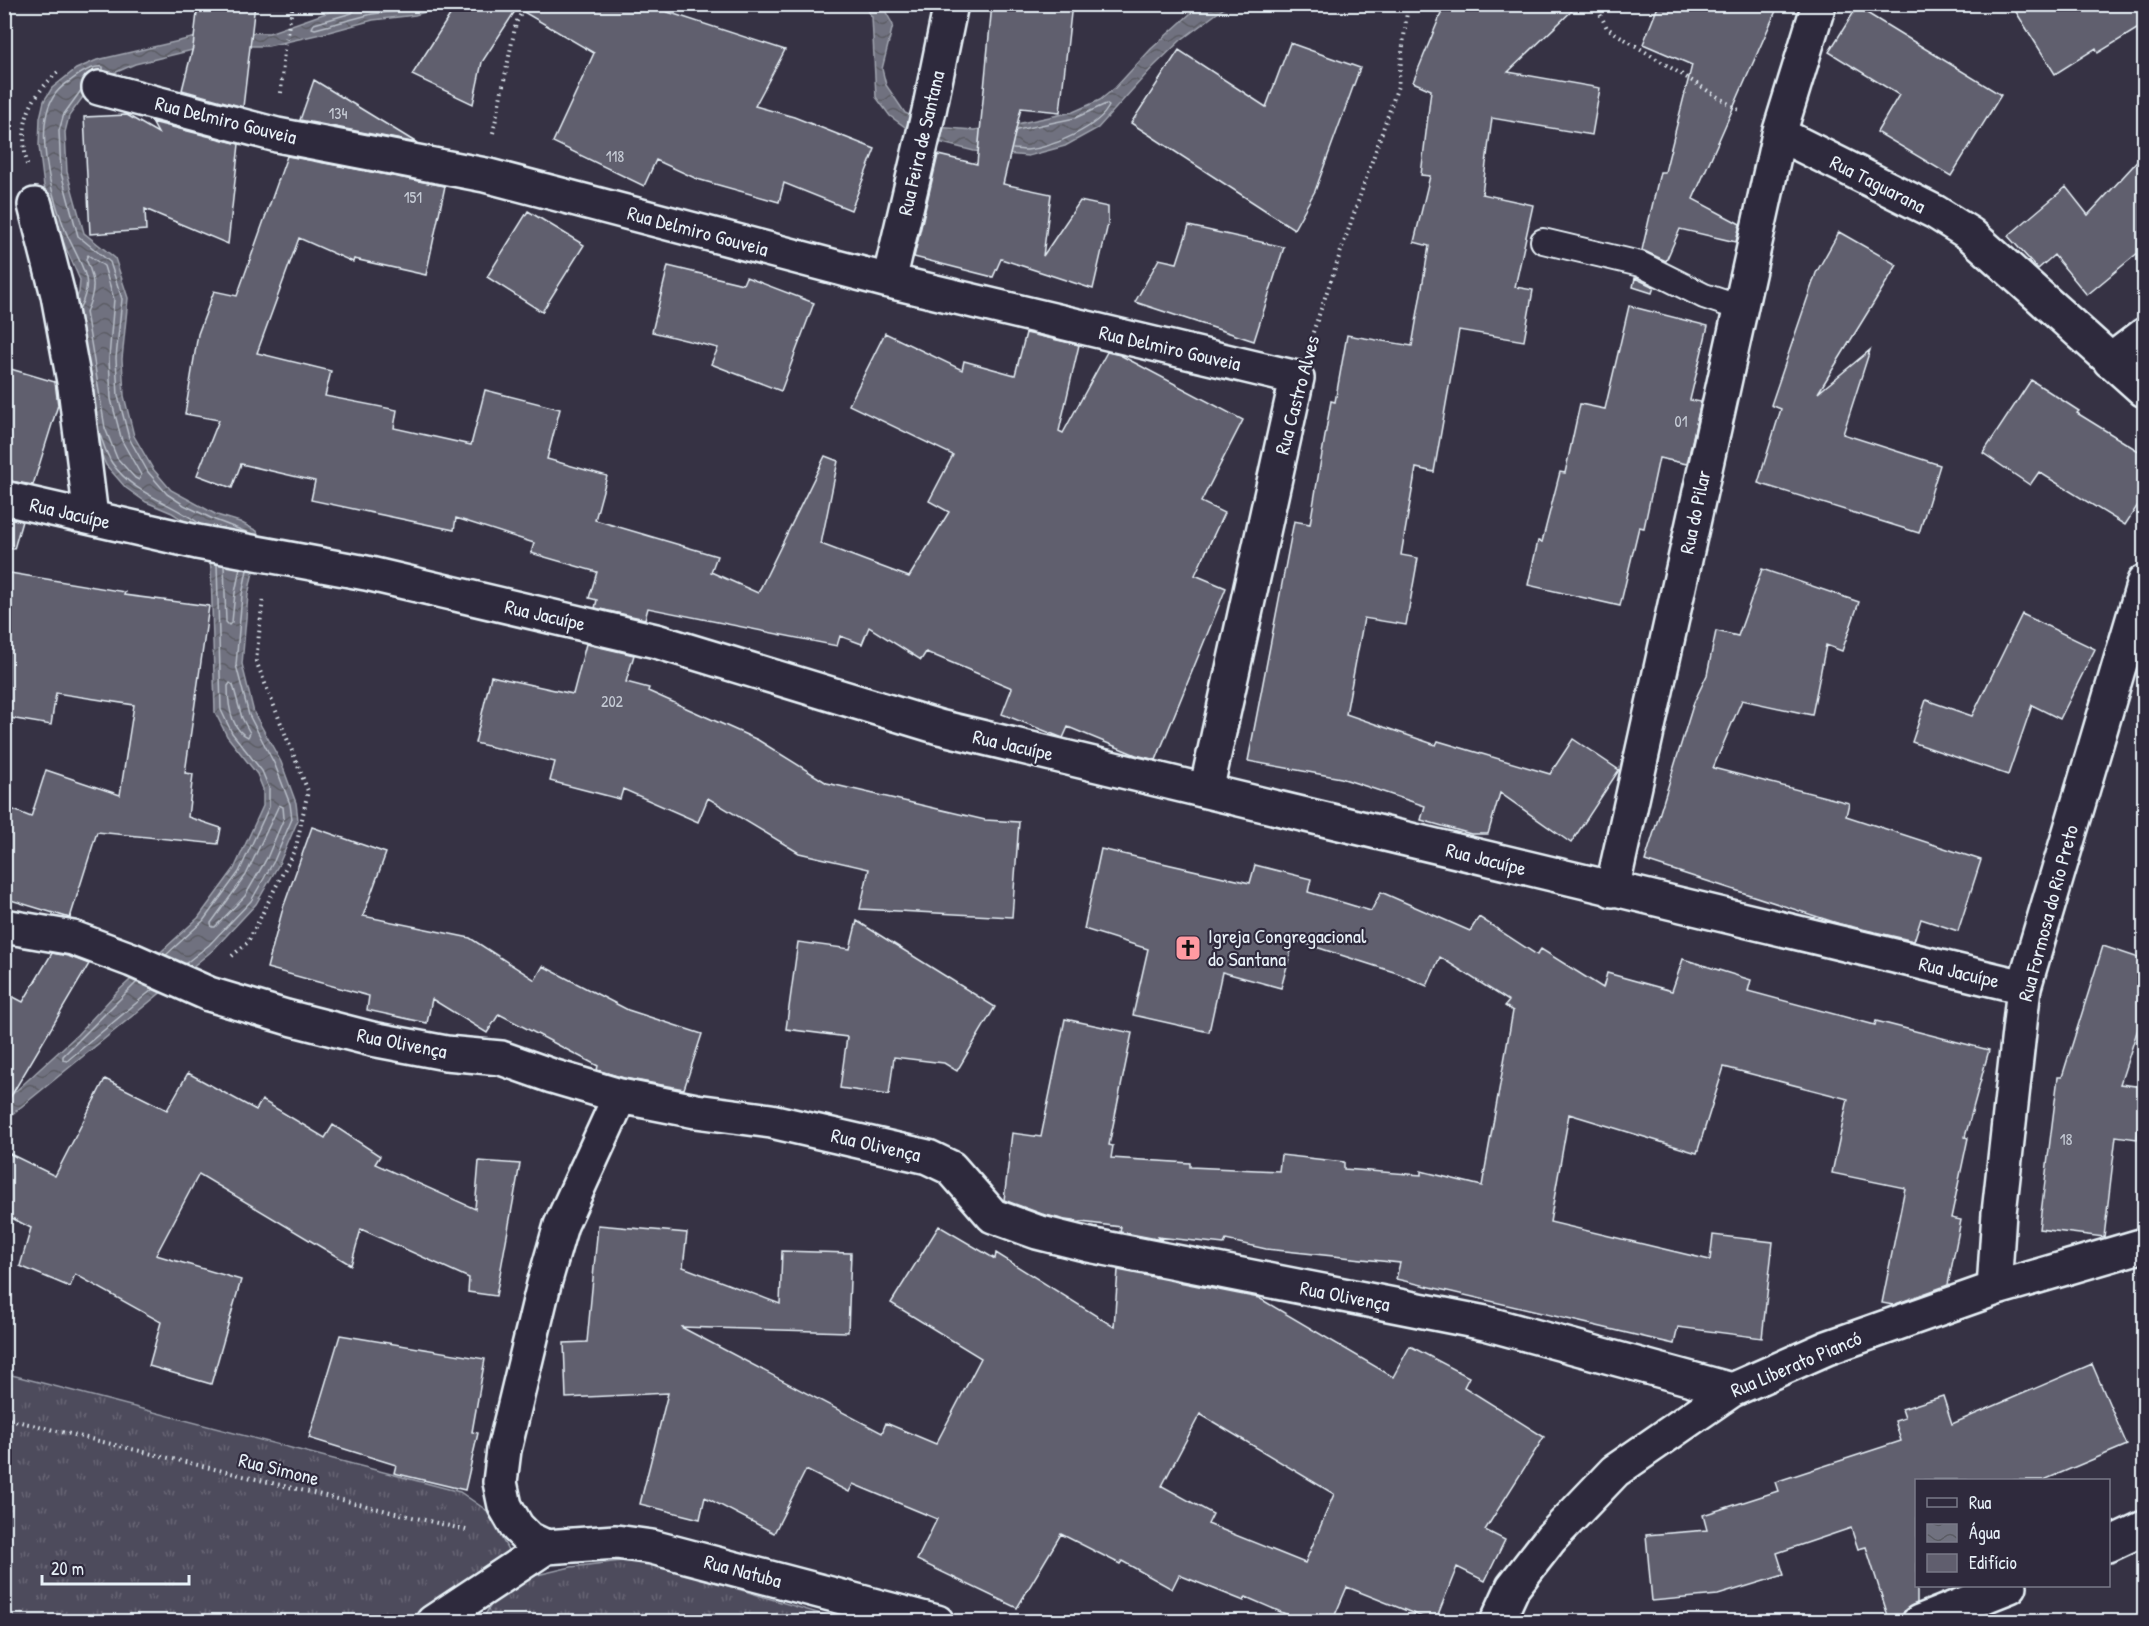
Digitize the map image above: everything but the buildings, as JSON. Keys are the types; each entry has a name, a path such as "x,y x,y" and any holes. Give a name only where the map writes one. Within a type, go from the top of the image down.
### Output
{"street":[{"name":"Rua Feira de Santana","path":"889,281 920,152 951,4"},
{"name":"Rua do Pilar","path":"1612,890 1779,134 1819,4"},
{"name":"Rua Delmiro Gouveia","path":"99,88 277,135 485,175 889,281 1297,378"},
{"name":"Rua Taguarana","path":"1779,134 1935,212 1970,234 2145,390"},
{"path":"35,205 58,295 75,387 91,518"},
{"path":"2110,361 2145,335"},
{"name":"Rua Castro Alves","path":"1206,791 1297,378"},
{"name":"Rua Jacuípe","path":"4,498 197,542 366,573 656,640 939,727 2024,987"},
{"name":"Rua Formosa do Rio Preto","path":"1994,1289 1999,1213 2024,987 2145,582"},
{"name":"Rua Olivença","path":"4,927 73,938 132,960 196,989 286,1017 372,1039 446,1053 501,1058 620,1096 696,1111 771,1121 928,1157 951,1168 993,1216 1037,1232 1113,1250 1485,1323 1732,1390"},
{"path":"546,1547 529,1539 517,1527 505,1506 500,1482 504,1450 544,1284 561,1225 620,1096"},
{"name":"Rua Liberato Piancó","path":"1497,1622 1513,1587 1551,1538 1615,1471 1732,1390 1827,1348 1994,1289 2145,1245"},
{"path":"2110,1545 2145,1528"},
{"name":"Rua Natuba","path":"546,1547 616,1542 652,1547 937,1622"},
{"path":"433,1622 546,1547"},
{"path":"1919,1622 2007,1587"},
{"path":"470,1622 486,1588"}],"lane":[{"path":"1543,241 1640,264 1704,296 1740,308"}],"path":[{"path":"284,50 293,4"},
{"path":"485,175 516,23 526,4"},
{"name":"Rua Castro Alves","path":"1297,378 1398,86 1408,4"},
{"path":"1595,4 1607,28 1779,134"},
{"path":"35,205 25,153 24,127 29,106 47,82 62,68"},
{"path":"196,989 248,942 296,847 308,791 256,662 266,554"},
{"name":"Rua Simone","path":"4,1418 471,1531"}],"green space":[{"path":"4,1373 460,1492 486,1510 512,1557 407,1621 5,1621"},
{"path":"638,1559 844,1621 481,1622 492,1603 533,1576 571,1567"}],"water":[{"path":"361,5 448,5 415,15 373,20 268,46 209,46 135,64 105,77 85,94 69,116 65,132 67,172 84,233 115,258 128,298 122,359 124,396 134,436 153,469 171,490 217,515 240,522 257,531 260,539 248,595 242,664 254,713 281,762 296,803 298,820 279,864 256,904 213,950 5,1120 5,1101 77,1035 117,992 198,918 234,869 263,806 263,789 257,774 227,736 215,712 211,569 208,546 188,523 146,502 126,488 106,465 92,432 72,309 79,292 80,280 58,230 44,186 39,146 40,118 44,101 52,88 76,69 97,60 218,32 269,33 326,13"},
{"path":"864,5 882,5 893,25 882,69 886,85 905,113 935,127 974,130 1012,125 1073,112 1100,100 1115,88 1151,49 1200,5 1228,5 1181,40 1151,69 1098,128 1065,146 1028,156 974,151 919,137 890,116 876,97 872,17"}],"place":[{"name":"Igreja Congregacional do Santana","path":"1188,948"}]}
